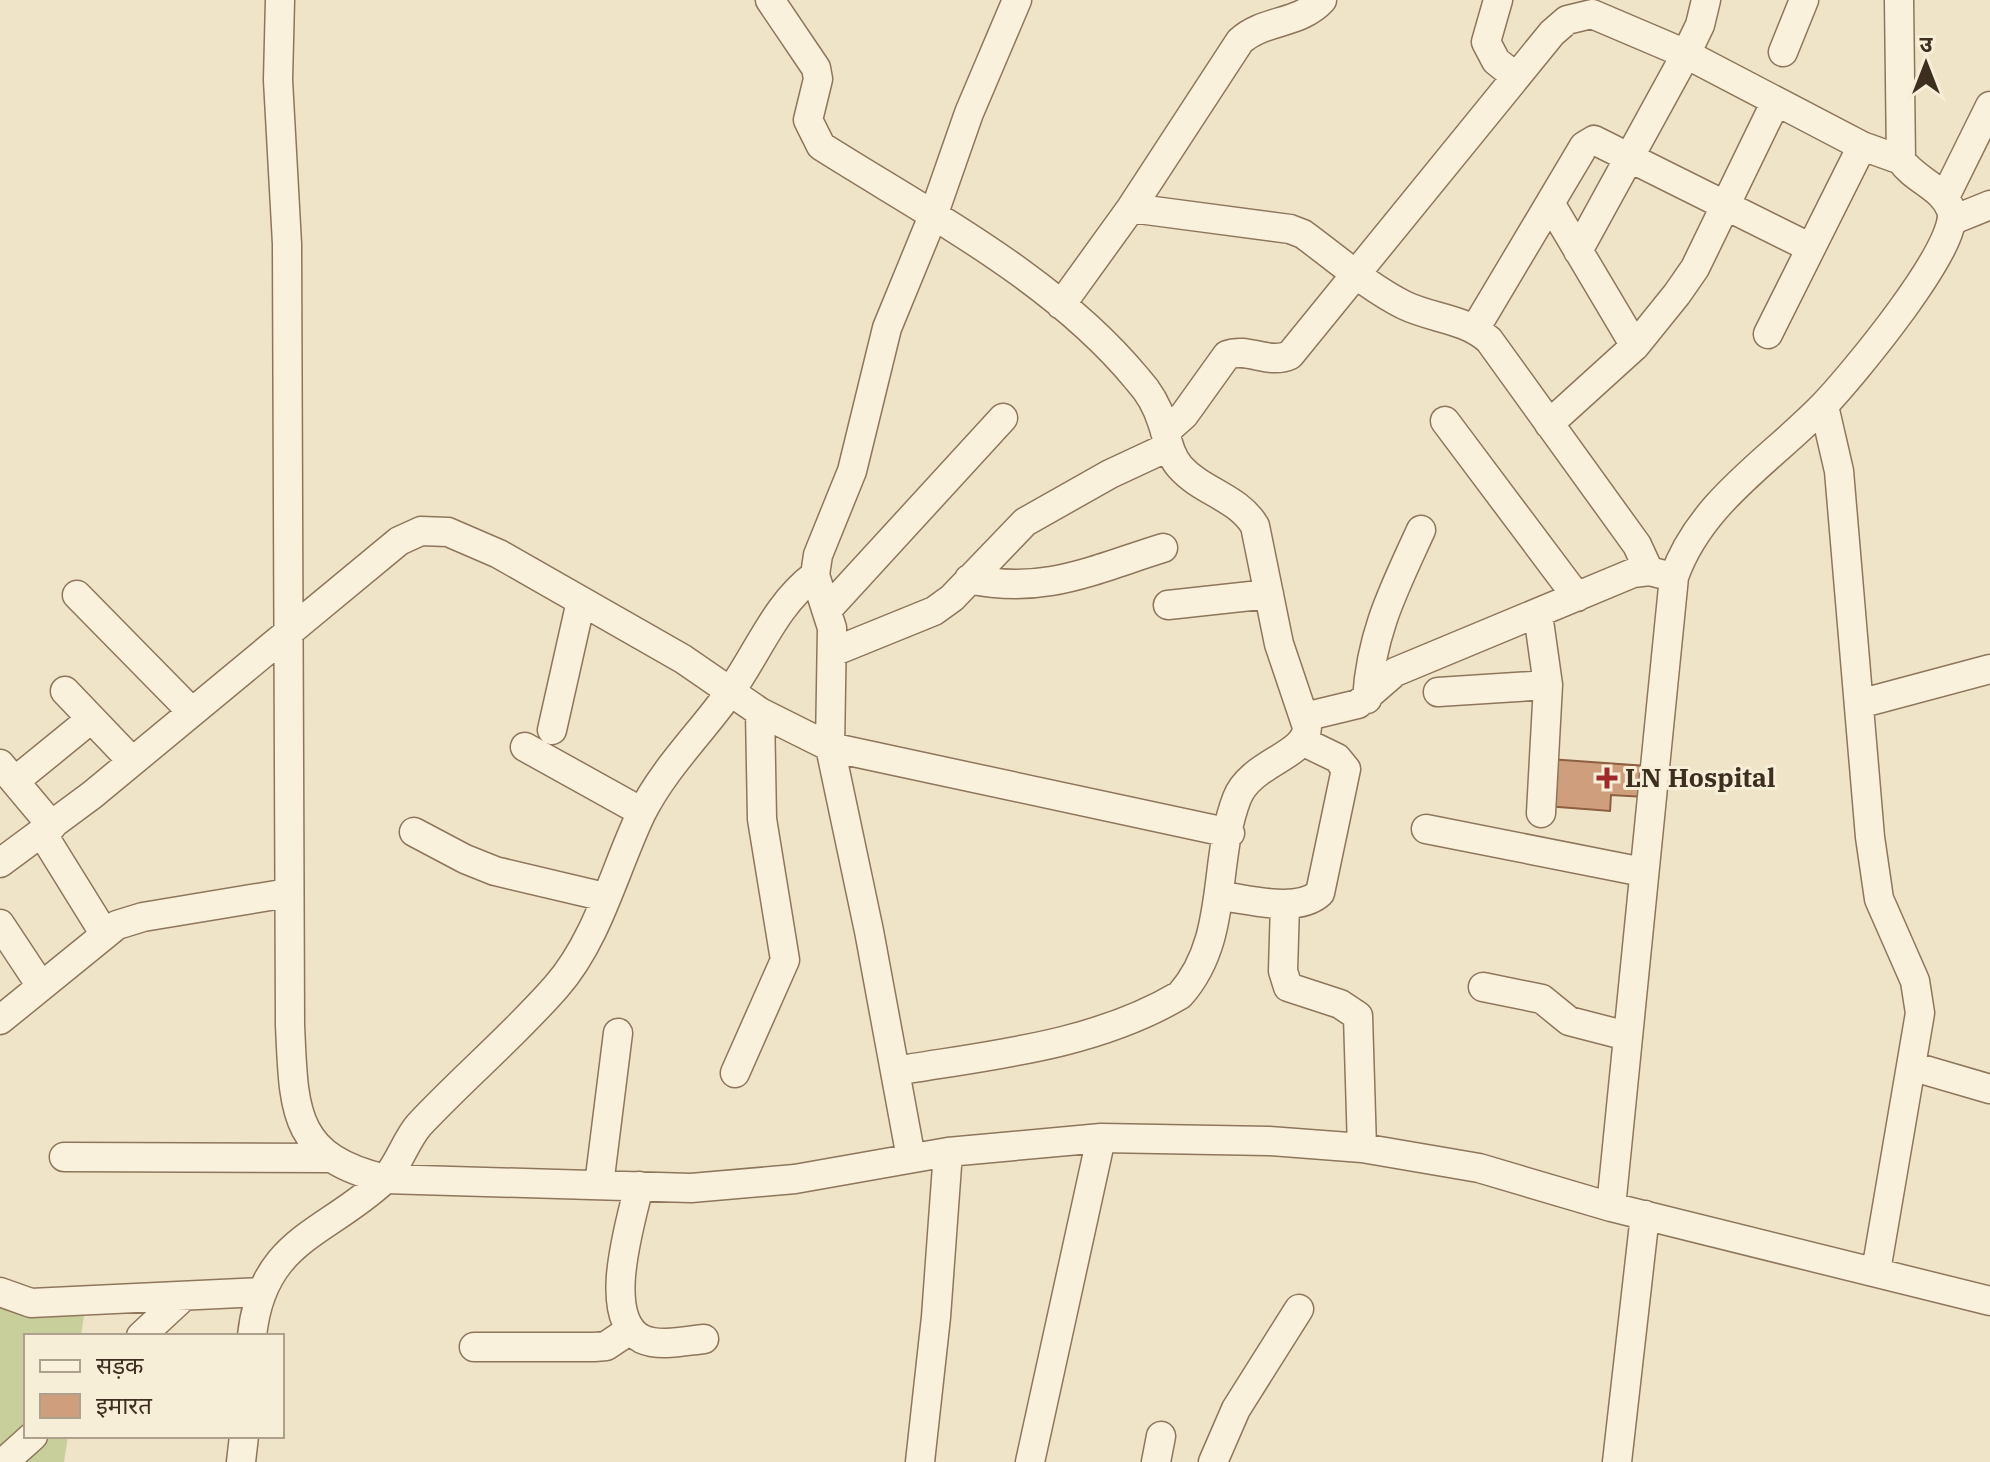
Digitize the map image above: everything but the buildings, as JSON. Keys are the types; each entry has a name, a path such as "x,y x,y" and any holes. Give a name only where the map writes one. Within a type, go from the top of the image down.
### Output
{"street":[{"path":"280,0 278,80 287,244 288,893 293,1092 306,1130 328,1158"},
{"path":"770,0 816,68 818,79 808,120 821,146 933,216 1061,305 1138,379 1153,400 1167,439 1189,477 1247,513 1255,526 1279,644 1304,729 1342,762 1346,775 1320,893 1307,901 1285,904 1220,896"},
{"path":"911,1158 830,747 833,652 827,610 818,592 815,575 818,555 852,471 887,328 933,216 969,113 1017,0"},
{"path":"1061,305 1131,208 1240,41 1250,32 1309,13 1322,0"},
{"path":"1498,0 1486,42 1496,61 1516,77"},
{"path":"1578,251 1686,54 1700,25 1706,0"},
{"path":"1783,52 1804,0"},
{"path":"1899,0 1901,160"},
{"path":"833,652 934,611 1025,522 1167,439 1227,355 1241,352 1274,359 1290,355 1552,33 1567,20 1592,14 1686,54 1862,146 1901,160 1949,208 1990,205"},
{"path":"1549,424 1635,346 1695,268 1723,204 1776,101"},
{"path":"1611,1207 1643,872 1661,574 1728,493 1824,406 1893,322 1944,247 1949,208 1990,106"},
{"path":"1475,329 1589,142 1600,141 1811,248"},
{"path":"1768,334 1862,146"},
{"path":"1550,203 1635,346"},
{"path":"1131,208 1290,229 1303,234 1407,307 1475,329 1489,340 1661,574"},
{"path":"1824,406 1839,471 1879,899 1919,994 1920,1013 1876,1271"},
{"path":"827,610 1003,418"},
{"path":"1445,421 1577,597"},
{"path":"1367,699 1369,663 1380,620 1421,530"},
{"path":"0,863 132,761 399,541 421,531 448,532 499,554 683,659 760,712 830,747 1230,833"},
{"path":"969,579 1004,586 1050,583 1163,548"},
{"path":"895,1071 1034,1049 1092,1033 1163,1006 1180,995 1209,945 1238,795 1265,764 1304,729 1367,699 1395,672 1633,573 1661,574"},
{"path":"252,1334 262,1292 276,1266 301,1238 385,1179 418,1127 526,1020 572,967 642,812 672,764 730,692 788,597 815,575"},
{"path":"1168,605 1269,594"},
{"path":"77,595 191,711"},
{"path":"552,730 581,601"},
{"path":"1538,614 1548,685 1541,813"},
{"path":"1859,704 1990,669"},
{"path":"1438,692 1548,685"},
{"path":"65,691 132,761"},
{"path":"735,1073 785,960 762,819 760,712"},
{"path":"91,719 7,772 47,829 104,933"},
{"path":"525,747 642,812"},
{"path":"1426,829 1643,872"},
{"path":"414,832 495,871 605,897"},
{"path":"0,1020 104,933 143,917 288,893"},
{"path":"1285,904 1283,971 1288,987 1340,1004 1358,1016 1362,1148"},
{"path":"0,924 41,986"},
{"path":"1483,987 1542,999 1569,1021 1627,1036"},
{"path":"599,1185 618,1033"},
{"path":"1911,1066 1988,1081"},
{"path":"64,1157 328,1158 361,1173 385,1179 691,1188 795,1179 948,1152 1101,1138 1171,1136 1362,1148 1479,1168 1611,1207 1990,1301"},
{"path":"1030,1462 1101,1138"},
{"path":"920,1462 936,1317 948,1152"},
{"path":"639,1186 620,1292 623,1317 630,1330 642,1339 657,1343 704,1339"},
{"path":"1617,1462 1645,1215"},
{"path":"0,1292 31,1303 262,1292"},
{"path":"143,1334 183,1297"},
{"path":"1213,1462 1236,1409 1299,1309"},
{"path":"474,1347 606,1346 630,1330"},
{"path":"4,1462 31,1438"},
{"path":"241,1462 244,1438"}],"green space":[{"path":"0,1287 86,1302 81,1334 24,1334 24,1438 68,1438 64,1462 0,1462"}],"place":[{"name":"LN Hospital","path":"1607,778"}]}
